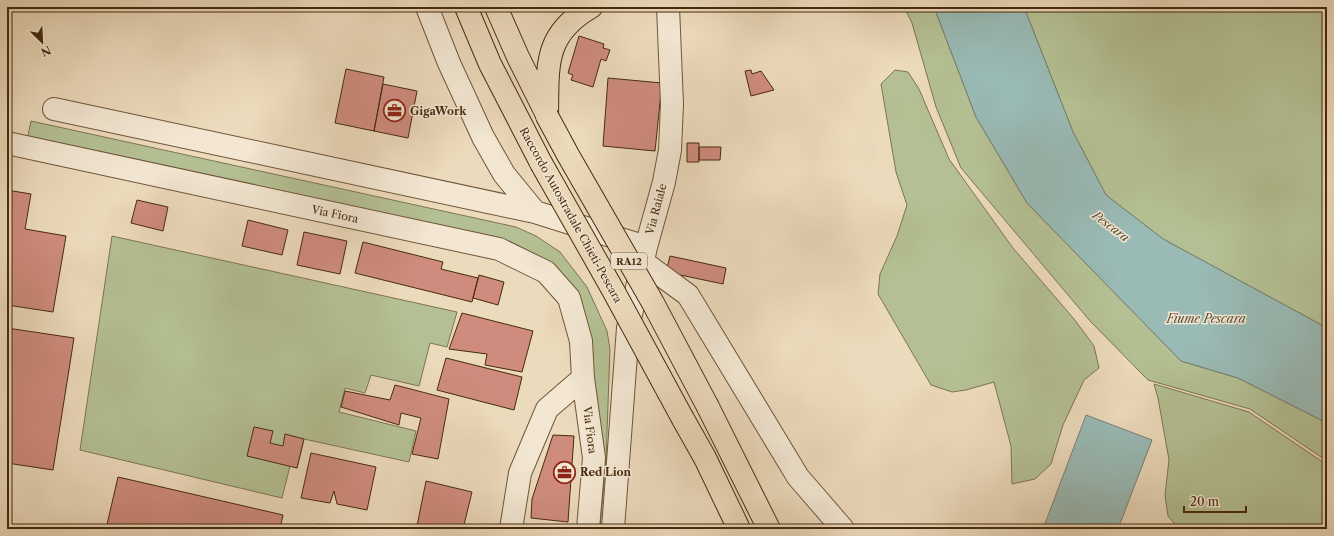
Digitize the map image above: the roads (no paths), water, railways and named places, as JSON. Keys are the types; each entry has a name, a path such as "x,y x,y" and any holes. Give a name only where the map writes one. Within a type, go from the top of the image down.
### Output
{"highway":[{"name":"Raccordo Autostradale Chieti-Pescara","path":"466,7 490,64 540,163 613,290 705,458 739,529"},
{"name":"RA12","path":"496,7 518,57 547,116 653,303 708,407 769,529"},
{"path":"547,116 548,79 551,51 563,29 573,19 591,7"}],"street":[{"path":"427,7 449,63 483,137 504,174 535,212"},
{"name":"Via Raiale","path":"613,529 628,328 644,254 664,182 670,150 672,104 668,7"},
{"path":"54,109 535,212 644,254 688,295 798,477 843,529"},
{"name":"Via Fiora","path":"7,143 499,249 546,272 569,298 581,341 583,378 594,458 588,529"},
{"path":"511,529 520,472 547,408 583,378"}],"water":[{"name":"Fiume Pescara","path":"934,7 1024,7 1073,132 1106,195 1163,239 1327,328 1327,423 1238,378 1181,361 1027,203 976,117"},
{"path":"1086,415 1152,440 1118,529 1043,529"}],"place":[{"name":"GigaWork","path":"395,111"},
{"name":"Red Lion","path":"565,472"}],"water label":[{"name":"Pescara","path":"1111,226"}]}
